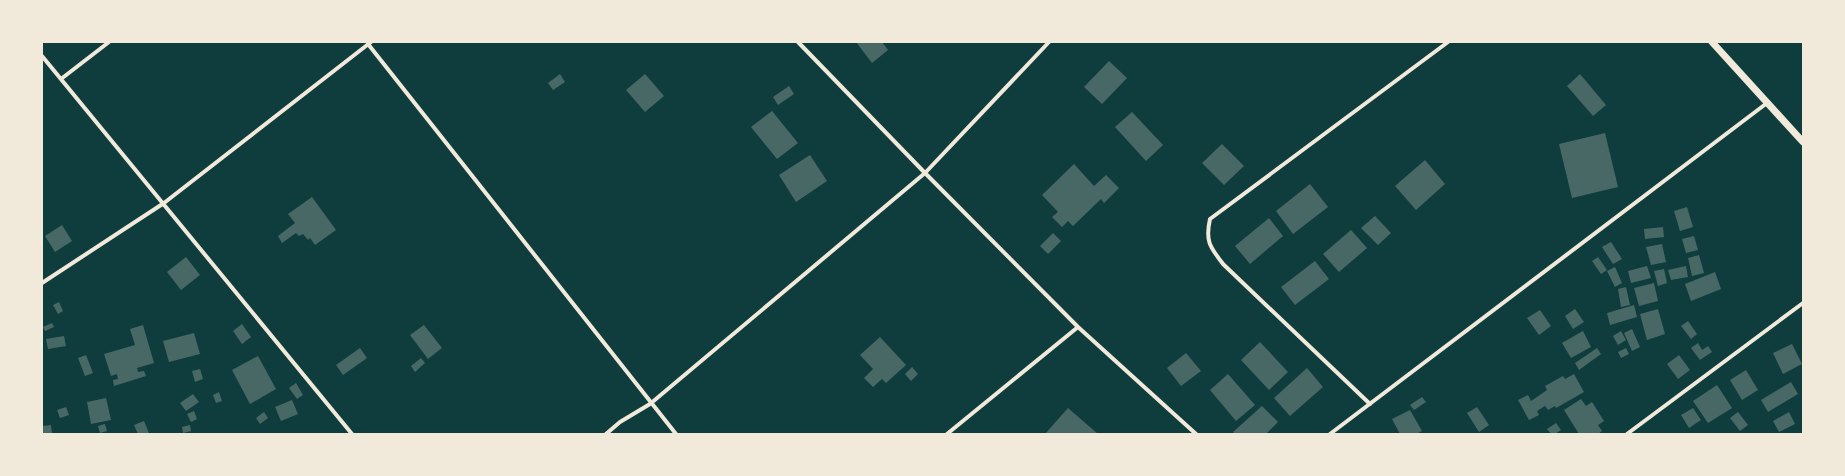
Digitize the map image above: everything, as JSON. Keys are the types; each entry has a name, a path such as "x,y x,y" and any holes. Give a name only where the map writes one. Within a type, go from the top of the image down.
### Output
{"street":[{"path":"61,79 109,42"},
{"path":"798,42 925,173 1078,327 1196,434"},
{"path":"606,434 620,422 650,404 925,173 1049,42"},
{"path":"1370,404 1223,264 1209,245 1207,232 1210,219 1448,42"},
{"path":"1712,42 1803,142"},
{"path":"42,283 164,203 369,43 650,404 676,434"},
{"path":"42,56 352,434"},
{"path":"1330,434 1768,103"},
{"path":"1627,434 1803,303"},
{"path":"947,434 1078,327"},
{"path":"1337,429 1340,434"}],"building":[{"path":"856,42 882,42 888,50 872,63"},
{"path":"1109,61 1127,78 1102,104 1084,87"},
{"path":"560,74 565,82 553,90 548,83"},
{"path":"645,74 664,96 645,112 626,90"},
{"path":"1580,74 1606,105 1593,116 1567,86"},
{"path":"789,86 794,94 778,105 773,97"},
{"path":"772,111 798,143 777,159 751,127"},
{"path":"1132,112 1163,145 1146,161 1115,127"},
{"path":"1605,133 1618,187 1572,198 1559,144"},
{"path":"1222,144 1244,166 1224,185 1202,163"},
{"path":"810,155 827,181 796,202 779,175"},
{"path":"1425,160 1445,184 1416,210 1395,186"},
{"path":"1074,164 1094,186 1106,175 1119,188 1104,203 1101,199 1073,226 1068,221 1062,227 1052,217 1058,212 1042,195"},
{"path":"1310,184 1328,207 1293,234 1276,211"},
{"path":"312,197 336,230 315,245 310,238 308,240 303,234 299,236 296,233 282,243 278,236 295,223 288,214"},
{"path":"1687,207 1693,227 1680,231 1674,211"},
{"path":"1375,216 1391,233 1378,245 1361,228"},
{"path":"1269,218 1283,236 1250,264 1235,246"},
{"path":"62,225 72,241 55,252 45,236"},
{"path":"1663,227 1664,237 1645,239 1644,229"},
{"path":"1351,230 1367,248 1339,272 1323,254"},
{"path":"1053,233 1061,241 1048,254 1040,246"},
{"path":"1694,236 1698,250 1686,253 1682,239"},
{"path":"1611,242 1622,259 1613,264 1602,247"},
{"path":"1662,244 1666,262 1651,265 1646,247"},
{"path":"1699,255 1704,273 1692,276 1688,258"},
{"path":"186,257 200,275 181,290 167,272"},
{"path":"1598,257 1607,270 1601,274 1592,261"},
{"path":"1315,261 1329,279 1295,305 1281,287"},
{"path":"1647,266 1651,278 1631,283 1628,271"},
{"path":"1686,266 1688,277 1671,280 1668,270"},
{"path":"1615,267 1622,283 1615,287 1607,271"},
{"path":"1664,269 1667,283 1658,286 1654,271"},
{"path":"1715,272 1721,289 1691,301 1685,284"},
{"path":"1654,283 1658,301 1639,306 1634,288"},
{"path":"1626,287 1630,305 1621,307 1618,289"},
{"path":"59,302 63,311 58,314 53,305"},
{"path":"1634,305 1637,317 1610,325 1607,313"},
{"path":"1575,309 1584,322 1573,329 1565,316"},
{"path":"1658,309 1665,334 1647,340 1640,314"},
{"path":"1540,310 1551,326 1539,335 1527,318"},
{"path":"1688,321 1697,334 1691,339 1681,326"},
{"path":"52,323 54,327 45,331 43,327"},
{"path":"242,324 251,337 242,344 233,331"},
{"path":"143,325 154,363 137,368 138,372 144,371 146,376 114,386 113,380 118,379 117,374 111,376 104,354 135,345 130,329"},
{"path":"424,325 442,348 428,359 410,335"},
{"path":"1632,329 1640,347 1632,351 1624,333"},
{"path":"1583,331 1591,347 1571,358 1562,343"},
{"path":"1621,331 1626,340 1618,345 1613,336"},
{"path":"194,333 200,354 169,362 163,341"},
{"path":"64,336 66,346 48,349 46,339"},
{"path":"880,337 906,365 886,383 882,379 873,387 864,378 873,369 860,355"},
{"path":"1260,342 1288,372 1269,390 1241,360"},
{"path":"1698,343 1702,350 1708,346 1712,352 1700,360 1691,348"},
{"path":"1792,344 1802,364 1783,374 1773,353"},
{"path":"360,348 367,358 343,375 336,365"},
{"path":"1597,348 1601,354 1579,370 1575,363"},
{"path":"1626,348 1629,354 1621,358 1618,352"},
{"path":"1186,353 1201,371 1181,386 1167,368"},
{"path":"86,355 93,373 85,376 78,358"},
{"path":"1679,355 1690,370 1678,379 1667,364"},
{"path":"258,356 276,389 250,404 232,370"},
{"path":"421,358 425,363 415,372 411,366"},
{"path":"912,367 918,374 911,381 905,374"},
{"path":"1307,368 1323,387 1290,416 1274,398"},
{"path":"200,369 203,379 195,382 192,371"},
{"path":"1746,370 1758,390 1742,400 1730,380"},
{"path":"1228,374 1255,405 1236,421 1210,390"},
{"path":"1574,374 1584,392 1556,408 1555,406 1548,410 1545,406 1537,411 1539,415 1529,420 1518,400 1528,395 1531,401 1547,390 1545,386 1563,376 1565,379"},
{"path":"1791,382 1798,394 1768,412 1761,400"},
{"path":"296,383 303,395 297,399 289,388"},
{"path":"1717,385 1732,408 1708,423 1693,401"},
{"path":"219,392 222,401 216,403 213,395"},
{"path":"193,394 199,402 186,411 180,403"},
{"path":"1422,397 1426,402 1414,410 1410,405"},
{"path":"106,398 111,420 91,424 87,402"},
{"path":"1581,399 1586,406 1592,402 1604,421 1598,425 1602,431 1598,434 1579,434 1564,410"},
{"path":"292,400 298,414 281,421 275,407"},
{"path":"1262,406 1278,422 1266,434 1235,434 1233,432"},
{"path":"66,407 69,415 60,418 57,410"},
{"path":"1477,407 1489,425 1479,432 1467,413"},
{"path":"1068,408 1098,434 1045,434"},
{"path":"1693,408 1701,420 1689,428 1681,415"},
{"path":"1410,410 1422,431 1416,434 1400,434 1392,419"},
{"path":"194,411 197,419 191,422 187,414"},
{"path":"264,412 268,418 260,424 256,418"},
{"path":"1738,412 1748,425 1740,431 1730,418"},
{"path":"1789,412 1795,424 1779,432 1773,421"},
{"path":"144,421 149,433 138,434 134,425"},
{"path":"1556,423 1561,430 1555,434 1551,434 1547,429"},
{"path":"105,424 107,431 100,433 98,426"},
{"path":"51,425 52,434 43,434 42,426"},
{"path":"190,425 191,431 183,433 182,427"}]}
